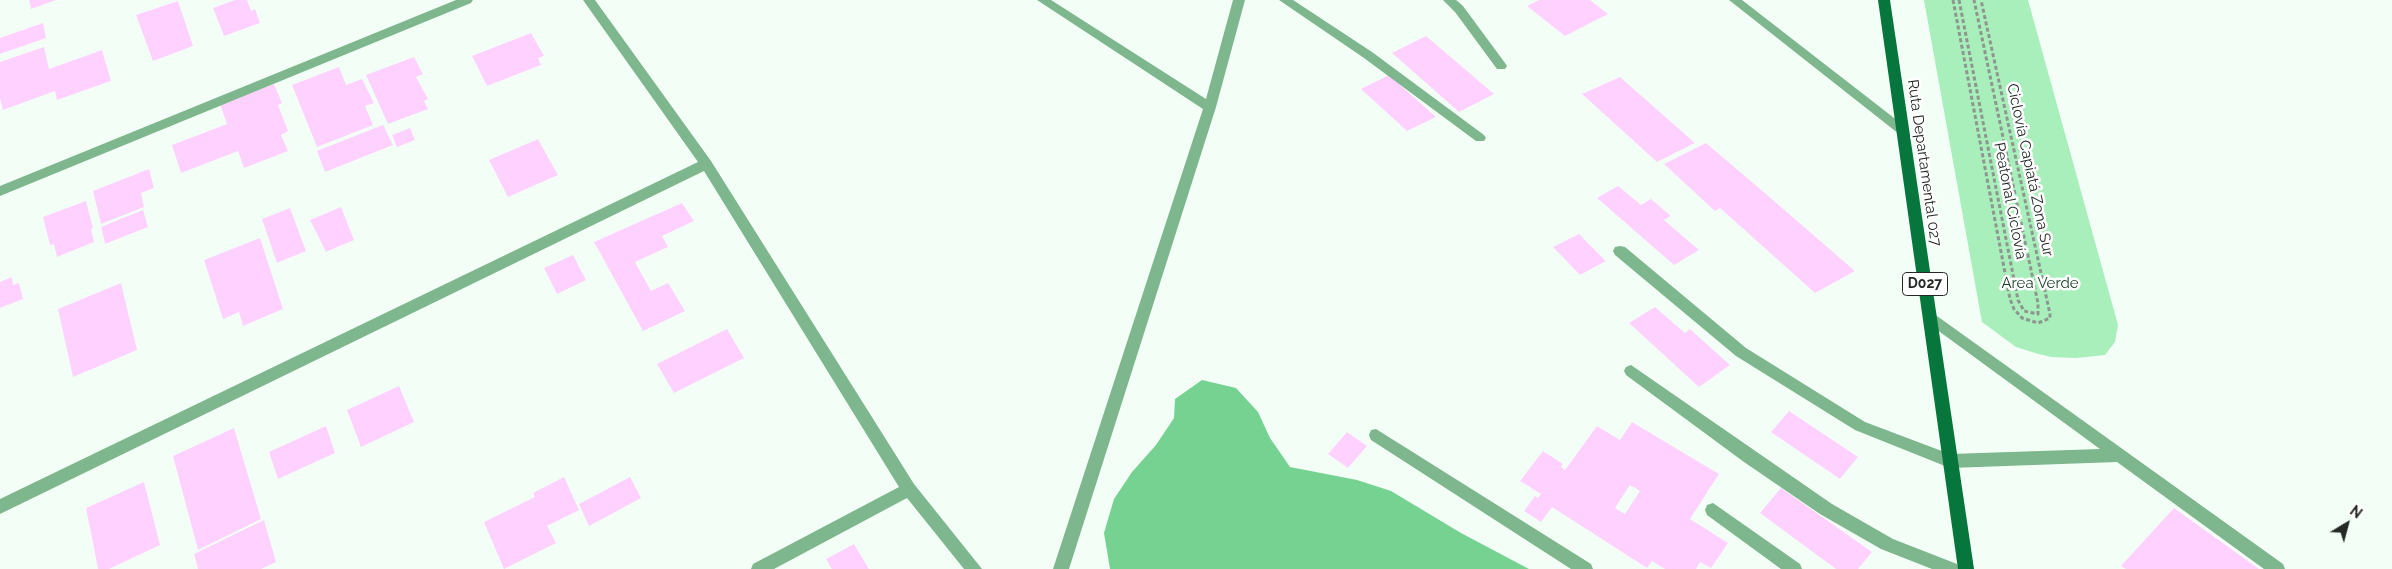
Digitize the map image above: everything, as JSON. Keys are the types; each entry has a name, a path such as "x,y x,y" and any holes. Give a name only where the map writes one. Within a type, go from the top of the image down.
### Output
{"main road":[{"name":"Ruta Departamental 027","path":"1884,0 1966,569"}],"street":[{"path":"0,191 468,0"},
{"path":"589,0 706,164 909,490 974,569"},
{"path":"1043,0 1210,107"},
{"path":"1062,569 1210,107 1239,0"},
{"path":"1285,0 1368,55 1480,138"},
{"path":"1449,0 1459,9 1501,66"},
{"path":"1735,0 1902,130"},
{"path":"0,507 706,164"},
{"path":"1620,251 1741,352 1860,426 1950,461 2120,455"},
{"path":"1930,317 2277,569"},
{"path":"1631,371 1749,458 1826,509 1887,544 1952,569"},
{"path":"1376,436 1585,569"},
{"path":"759,569 909,490"},
{"path":"1714,510 1794,569"}],"path":[{"name":"Ciclovía Capiatá Zona Sur","path":"1953,0 2010,299 2014,309 2022,318 2038,323 2050,318 2050,314 1981,0"},
{"name":"Peatonal Ciclovía","path":"1959,0 2019,304 2028,313 2038,314 2038,303 1974,0"}],"green space":[{"name":"Area Verde","path":"1924,0 2028,0 2118,325 2115,342 2105,355 2076,358 2051,357 2035,353 2016,347 1982,322"},
{"path":"1202,380 1236,388 1258,412 1270,438 1290,467 1357,480 1391,491 1461,533 1529,569 1110,569 1104,533 1114,499 1132,472 1156,445 1174,418 1175,399"}],"building":[{"path":"29,0 56,0 31,9"},
{"path":"235,0 247,0 251,11 255,9 260,23 224,36 213,8"},
{"path":"1539,0 1590,0 1608,14 1565,36 1527,6"},
{"path":"178,1 193,46 153,61 136,15"},
{"path":"43,23 46,38 0,54 0,38"},
{"path":"531,33 544,56 538,58 541,65 487,86 472,56"},
{"path":"1426,36 1494,94 1459,112 1392,53"},
{"path":"44,47 49,69 102,50 111,81 57,100 55,91 3,110 0,98 0,62"},
{"path":"414,57 423,74 416,77 428,99 424,101 428,109 388,124 366,75"},
{"path":"339,67 346,85 362,79 374,103 365,106 373,125 317,147 292,85"},
{"path":"1389,75 1436,117 1407,131 1361,89"},
{"path":"1620,77 1695,143 1657,162 1582,94"},
{"path":"274,84 282,103 278,105 288,131 281,135 288,151 244,168 238,151 181,173 172,145 227,124 220,104"},
{"path":"383,125 393,145 325,172 317,151"},
{"path":"410,128 415,140 397,147 392,135"},
{"path":"538,139 558,175 508,197 489,160"},
{"path":"1706,143 1855,271 1815,293 1720,208 1715,211 1664,164"},
{"path":"149,169 154,188 141,193 144,207 101,224 93,191"},
{"path":"1618,186 1641,205 1651,199 1671,216 1664,220 1699,250 1674,265 1597,198"},
{"path":"86,201 93,228 91,229 94,242 57,257 54,244 50,245 43,217"},
{"path":"682,203 694,221 662,236 668,247 635,262 651,291 668,283 685,311 643,331 594,242"},
{"path":"341,207 354,240 326,252 310,220"},
{"path":"290,208 306,251 277,263 262,219"},
{"path":"143,210 148,227 105,244 101,227"},
{"path":"1579,234 1606,261 1580,275 1553,247"},
{"path":"260,238 283,309 243,326 239,312 223,319 204,260"},
{"path":"573,255 586,280 557,294 544,268"},
{"path":"12,277 13,285 19,283 23,299 0,308 0,282"},
{"path":"121,283 137,350 73,377 58,309"},
{"path":"1655,307 1685,333 1690,329 1730,365 1699,387 1629,323"},
{"path":"727,329 744,358 674,393 657,364"},
{"path":"399,386 414,422 361,447 347,410"},
{"path":"1789,411 1858,457 1840,479 1771,432"},
{"path":"1632,422 1719,474 1690,519 1728,543 1711,568 1700,562 1696,569 1665,569 1652,561 1647,568 1552,507 1541,522 1524,511 1535,496 1538,498 1541,494 1520,481 1543,451 1563,464 1561,467 1565,470 1597,426 1620,440","holes":["1630,485 1640,491 1625,514 1615,508"]},
{"path":"326,426 335,453 278,479 269,452"},
{"path":"234,428 261,519 198,550 173,456"},
{"path":"1347,432 1367,446 1348,468 1328,454"},
{"path":"564,477 579,510 547,526 556,543 504,569 484,522 535,497 533,493"},
{"path":"630,477 641,498 589,526 579,504"},
{"path":"144,482 160,545 109,569 98,569 86,508"},
{"path":"1781,488 1872,552 1858,569 1836,569 1760,513"},
{"path":"2174,508 2259,569 2126,569 2121,566"},
{"path":"264,520 276,562 261,569 198,569 194,554"},
{"path":"854,544 869,569 832,569 826,559"}]}
